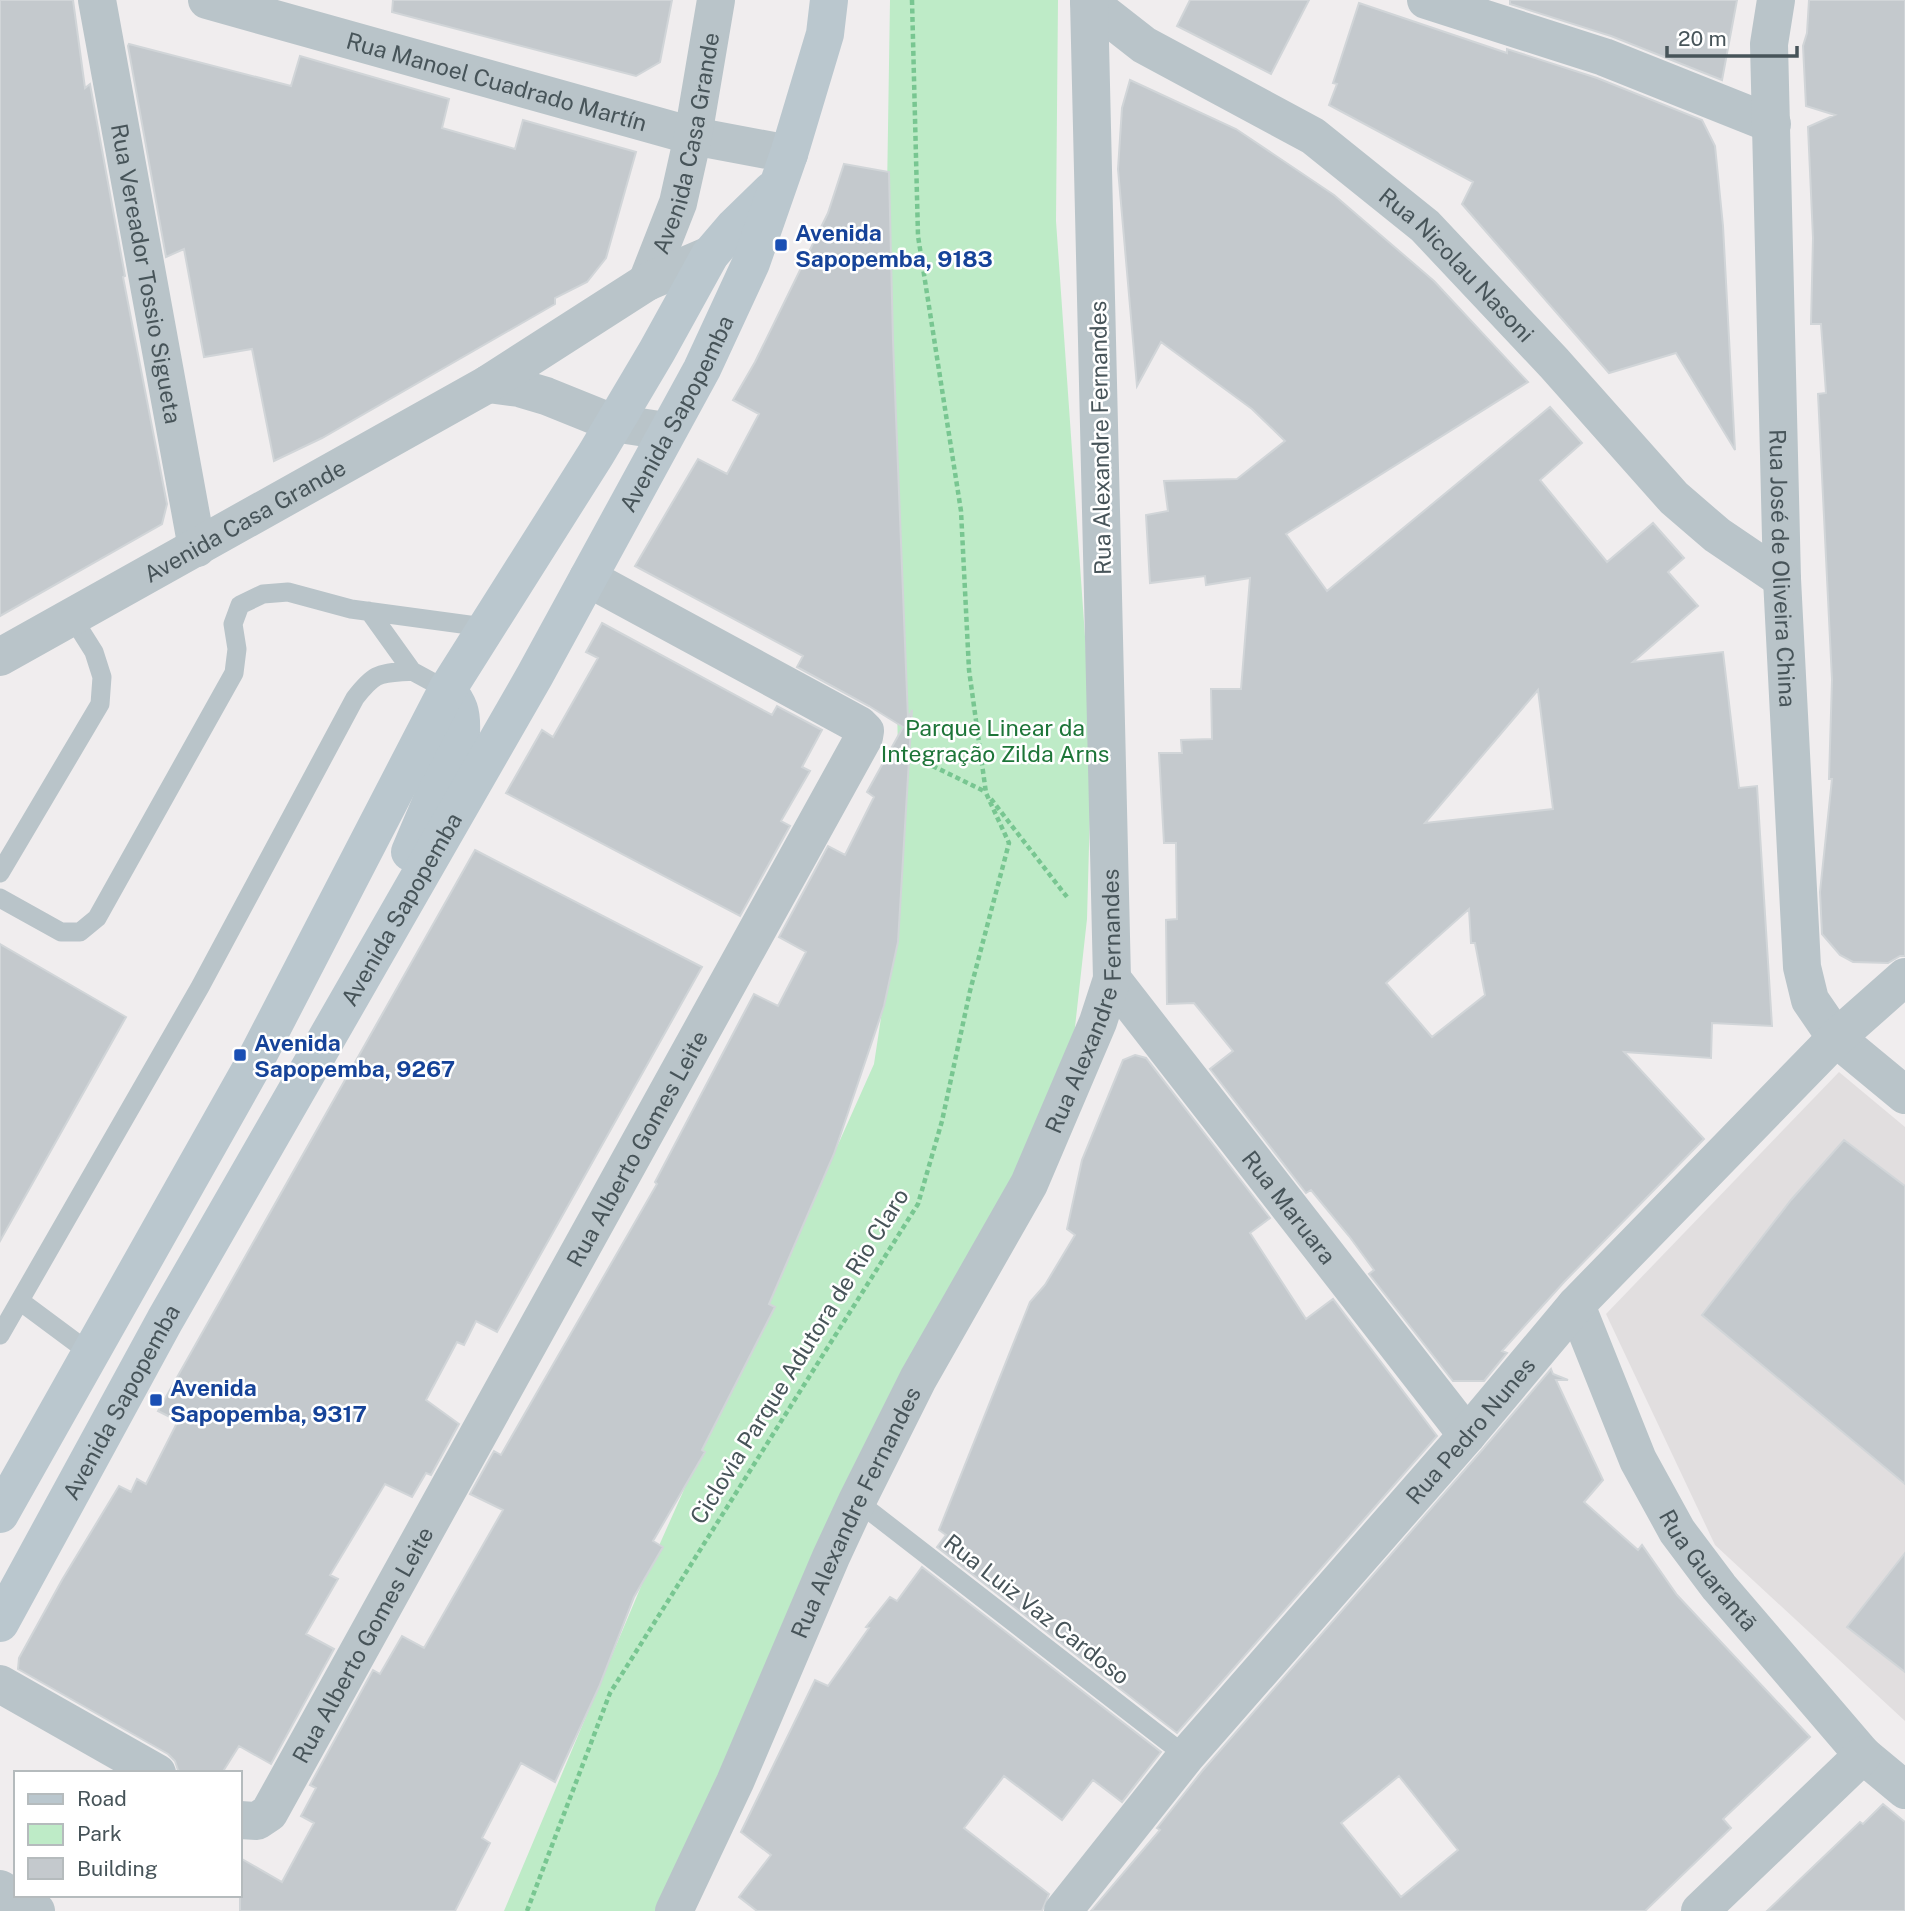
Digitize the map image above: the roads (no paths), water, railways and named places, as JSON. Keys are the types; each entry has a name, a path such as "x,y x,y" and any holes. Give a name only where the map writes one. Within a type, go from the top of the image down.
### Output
{"main road":[{"name":"Avenida Sapopemba","path":"0,1623 165,1321 536,675 702,369 751,263 784,169 825,34 829,0"},
{"name":"Avenida Sapopemba","path":"0,1514 253,1065 447,690 484,627 596,454 710,255 784,169"},
{"path":"365,971 397,884 461,732 461,713 456,700 447,690"}],"street":[{"name":"Rua Vereador Tossio Sigueta","path":"97,0 197,548"},
{"name":"Rua Manoel Cuadrado Martín","path":"207,0 692,136 784,169"},
{"name":"Avenida Casa Grande","path":"647,282 678,203 716,0"},
{"path":"1426,0 1604,57 1772,124"},
{"name":"Rua José de Oliveira China","path":"1776,0 1769,44 1782,579 1802,967 1810,1000 1836,1038 1905,1095"},
{"name":"Rua Nicolau Nasoni","path":"1089,1 1144,45 1313,136 1425,226 1554,363 1674,498 1717,535 1782,579"},
{"name":"Rua Alexandre Fernandes","path":"674,1911 735,1782 857,1501 918,1379 1029,1184 1098,1022 1112,979 1089,1"},
{"name":"Avenida Casa Grande","path":"0,657 488,384 647,282 710,255"},
{"path":"488,384 519,388 546,396 613,423 666,431"},
{"name":"Rua Alberto Gomes Leite","path":"242,1820 257,1821 269,1814 864,737 865,731 859,725 588,578"},
{"name":"Rua Pedro Nunes","path":"1063,1911 1186,1756 1467,1435 1576,1305 1836,1038 1905,977"},
{"name":"Rua Maruara","path":"1112,979 1467,1435"},
{"name":"Rua Guarantã","path":"1576,1305 1638,1460 1676,1531 1719,1587 1863,1755 1905,1790"},
{"path":"0,1684 153,1771"},
{"path":"1700,1911 1863,1755"},
{"path":"0,1889 36,1911"}],"lane":[{"path":"0,898 61,932 80,932 97,918 234,674 237,649 233,624 240,606 263,594 288,592 351,609 484,627"},
{"path":"369,611 412,671 447,690"},
{"path":"0,873 100,704 102,677 94,652 72,617"},
{"path":"0,1335 200,987 355,698 370,679 385,673 412,671"},
{"path":"20,1301 90,1353"},
{"name":"Rua Luiz Vaz Cardoso","path":"857,1501 1186,1756"}],"place":[{"name":"Avenida Sapopemba, 9183","path":"781,245"},
{"name":"Avenida Sapopemba, 9267","path":"240,1055"},
{"name":"Avenida Sapopemba, 9317","path":"156,1400"}],"park label":[{"name":"Parque Linear da Integração Zilda Arns","path":"995,740"}]}
